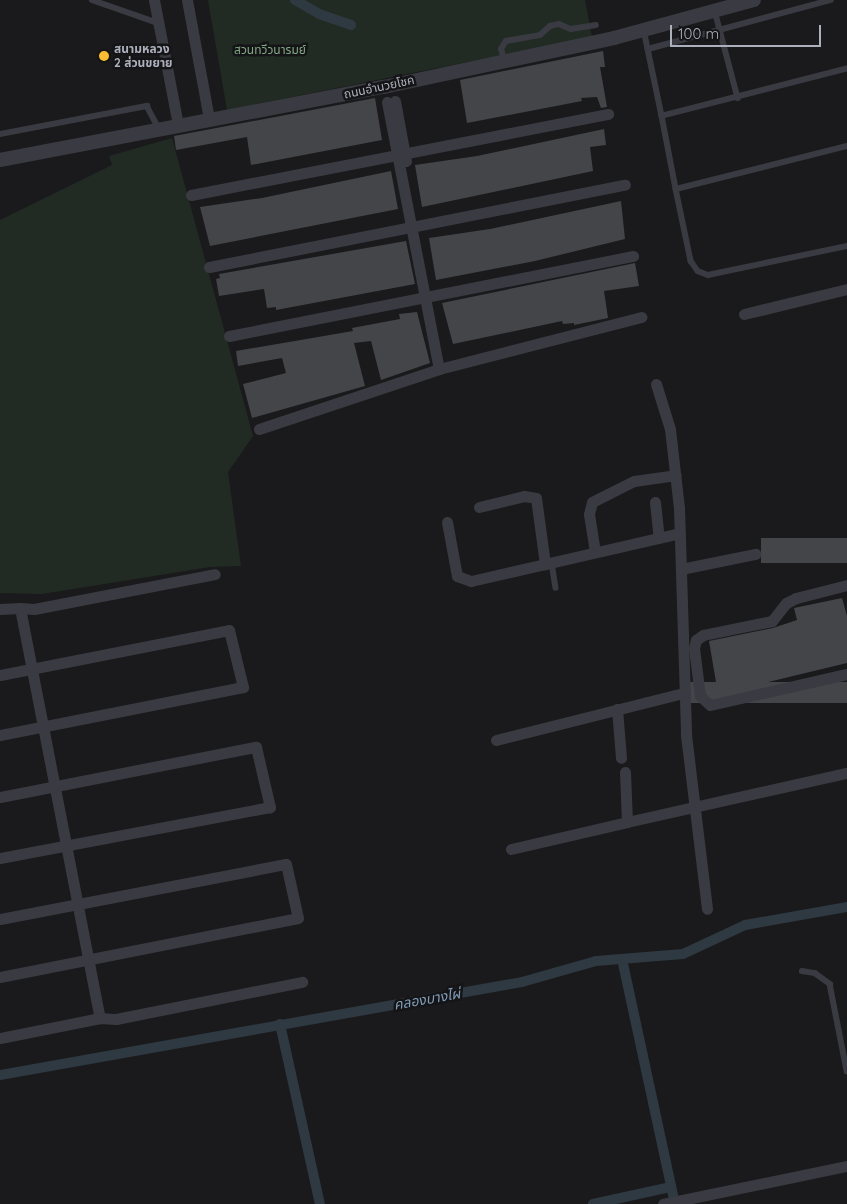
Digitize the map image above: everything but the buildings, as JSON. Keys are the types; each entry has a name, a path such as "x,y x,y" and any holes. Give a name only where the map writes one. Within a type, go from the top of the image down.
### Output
{"street":[{"path":"154,0 178,125"},
{"path":"187,0 209,119"},
{"name":"ถนนอำนวยโชค","path":"0,160 209,119 389,93 504,60 644,30 747,1"},
{"path":"389,93 442,368"},
{"path":"191,195 608,114"},
{"path":"209,267 625,186"},
{"path":"229,336 633,256"},
{"path":"744,314 847,289"},
{"path":"259,429 442,368 641,317"},
{"path":"656,384 670,429 676,475 680,533 684,693 693,806 706,909"},
{"path":"595,552 589,514 592,502 634,481 676,475"},
{"path":"479,506 524,496 536,498 548,564"},
{"path":"655,502 659,538"},
{"path":"447,522 455,569 461,580 470,581 680,533"},
{"path":"681,569 755,554"},
{"path":"0,610 34,609 215,574"},
{"path":"847,585 796,598 786,603 772,622 703,635 696,640 694,648 700,696 710,705 847,674"},
{"path":"20,608 100,1018"},
{"path":"0,675 229,630 243,687 0,735"},
{"path":"496,740 617,708 684,693"},
{"path":"617,708 621,758"},
{"path":"0,797 256,747 270,807 0,858"},
{"path":"625,772 627,822"},
{"path":"511,849 693,806 847,773"},
{"path":"0,919 286,864 298,918 0,977"},
{"path":"0,1038 100,1018 116,1019 302,982"},
{"path":"663,1204 847,1166"}],"lane":[{"path":"92,0 100,1 158,23"},
{"path":"648,49 831,0"},
{"path":"715,10 738,98"},
{"path":"504,60 501,49 506,41 540,35 550,26 559,24 571,30 596,25"},
{"path":"644,30 691,261 698,271 708,275 847,246"},
{"path":"662,116 847,69"},
{"path":"0,134 147,106 160,129"},
{"path":"676,189 847,146"},
{"path":"548,564 556,588"},
{"path":"802,971 815,973 830,984 847,1071"}],"green space":[{"name":"สวนทวีวนารมย์","path":"208,0 585,0 592,37 227,110"},
{"path":"172,138 253,436 228,472 241,566 210,567 42,594 0,593 0,220 112,165 109,156"}],"waterway":[{"path":"295,0 319,14 351,25"},
{"name":"คลองบางไผ่","path":"0,1075 522,982 596,961 683,954 745,925 847,907"},
{"path":"622,959 675,1204"},
{"path":"280,1024 320,1204"},
{"path":"593,1204 671,1187"}],"place":[{"name":"สนามหลวง 2 ส่วนขยาย","path":"104,56"}]}
